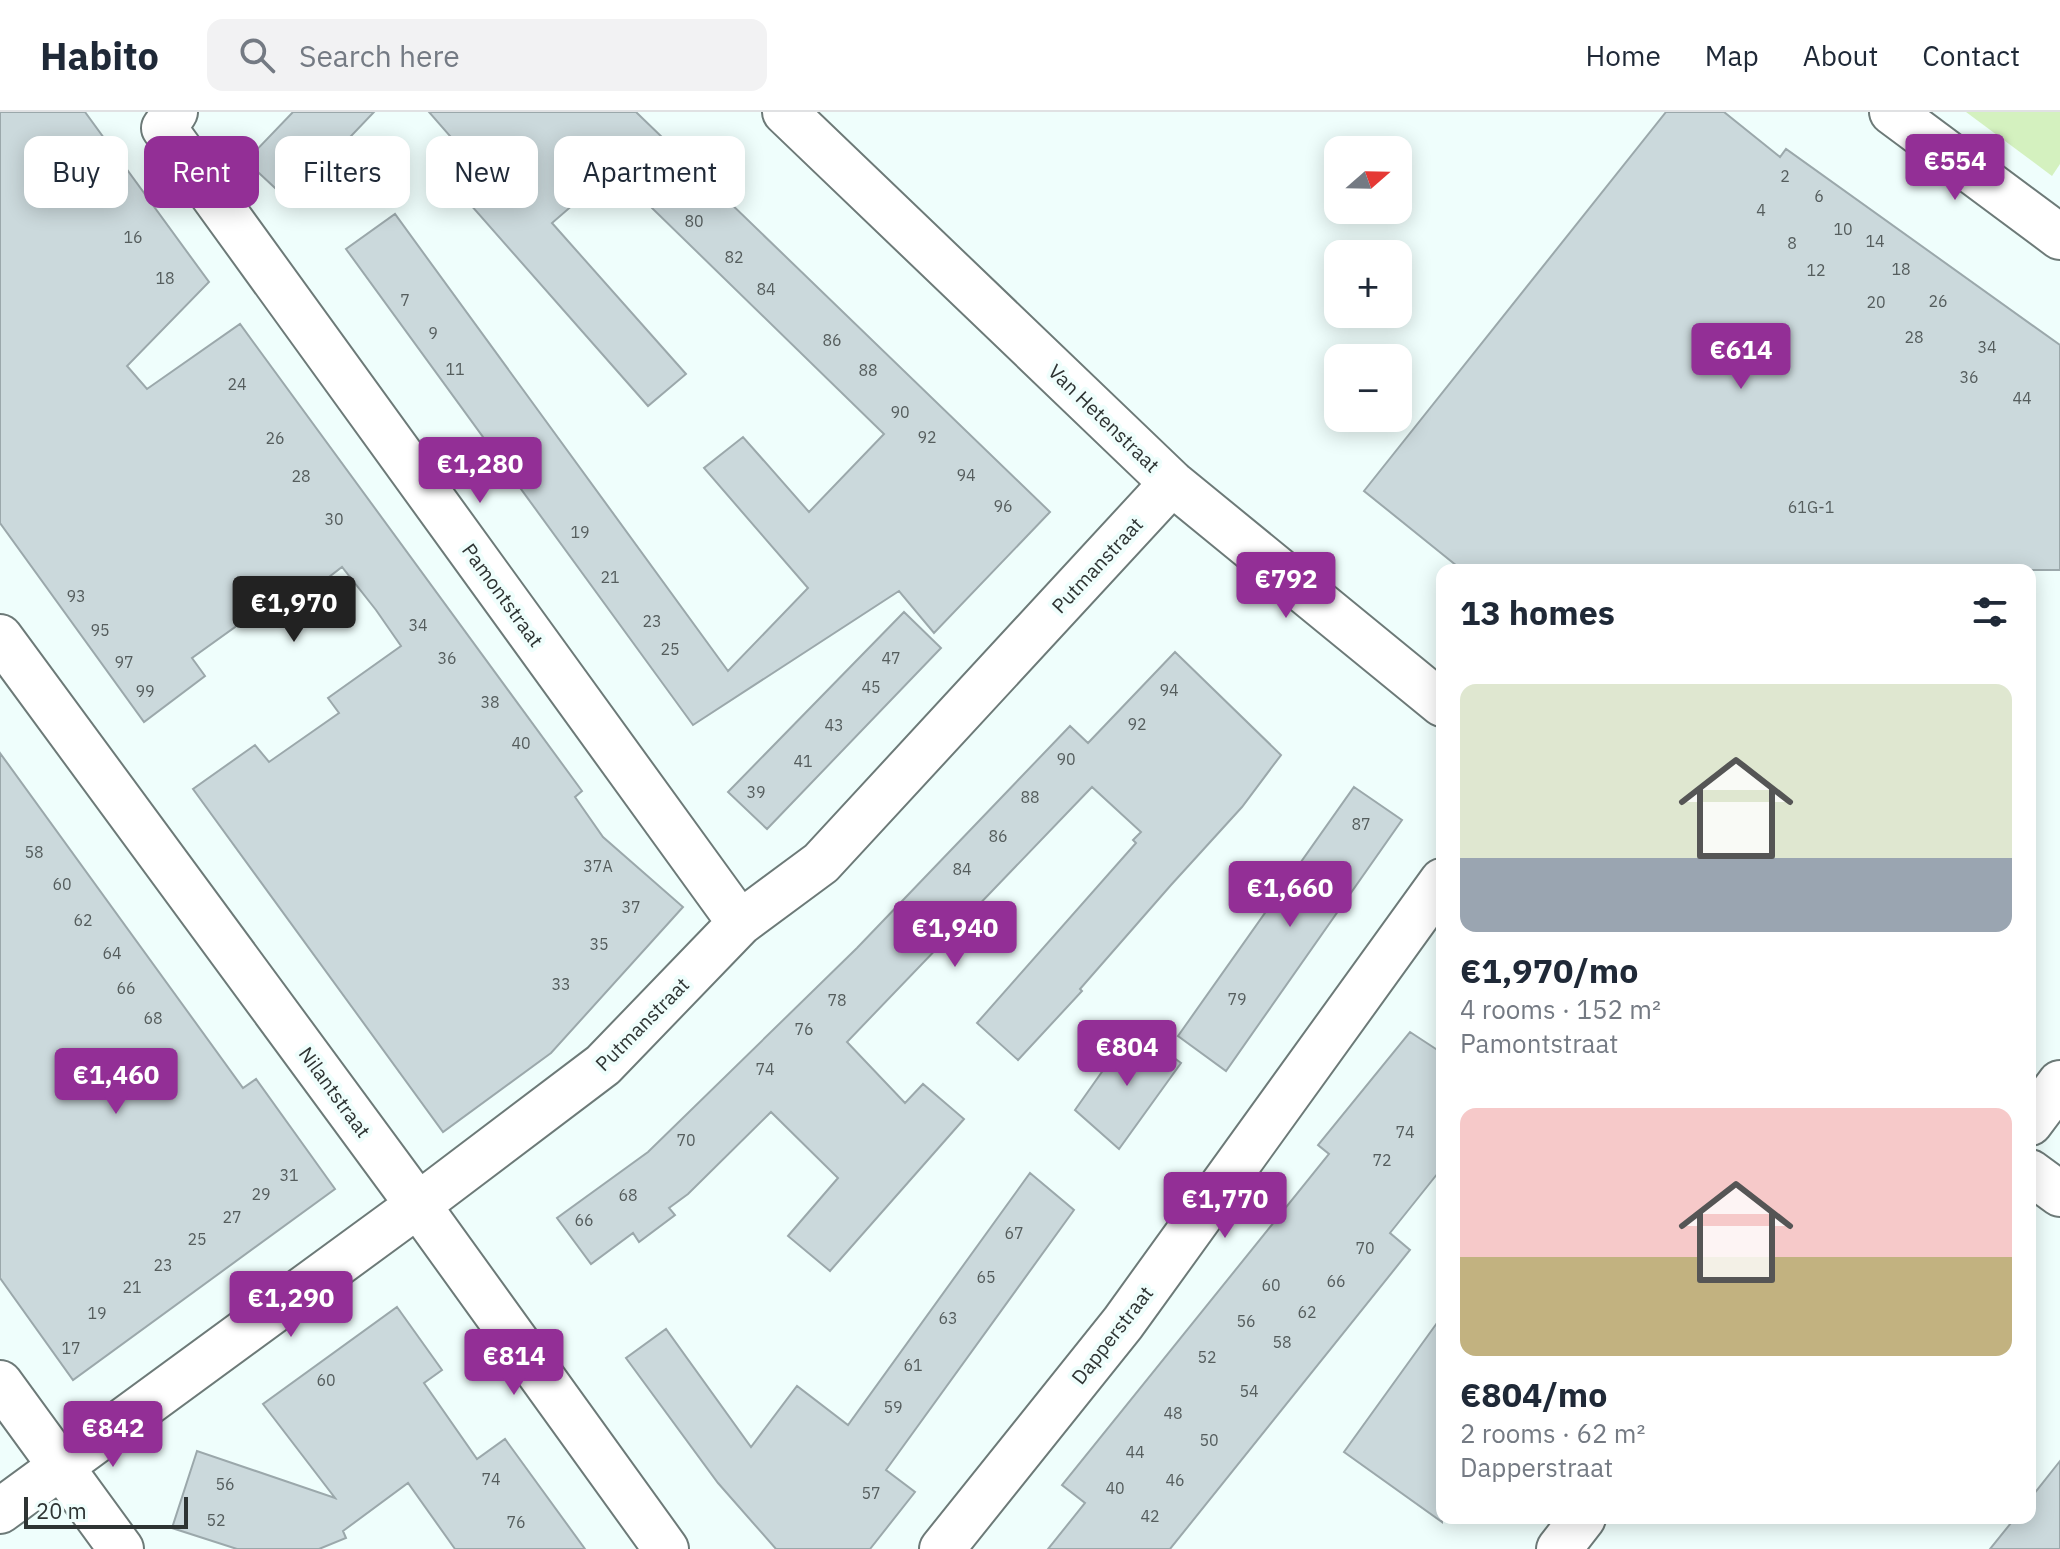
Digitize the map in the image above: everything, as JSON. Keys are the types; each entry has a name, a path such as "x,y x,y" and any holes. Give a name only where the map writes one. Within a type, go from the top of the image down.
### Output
{"street":[{"name":"Pamontstraat","path":"175,112 164,128 740,923"},
{"name":"Van Hetenstraat","path":"785,112 1172,483 1436,699"},
{"path":"1892,112 2060,237"},
{"name":"Putmanstraat","path":"0,1511 418,1205 603,1065 740,923 821,863 1172,483"},
{"name":"Nilantstraat","path":"0,637 418,1205 666,1549"},
{"name":"Dapperstraat","path":"942,1549 1123,1323 1436,889"},
{"path":"2036,1115 2060,1083"},
{"path":"2036,1176 2060,1194"},
{"path":"0,1383 121,1549"},
{"path":"1559,1549 1578,1524"}],"green space":[{"path":"1966,112 2060,112 2060,164 2052,176"}],"building":[{"path":"0,112 85,112 103,136 24,136 24,208 128,208 128,171 144,193 144,208 155,208 209,282 127,366 147,389 240,324 582,791 575,797 603,837 683,907 551,1053 443,1132 193,789 255,745 269,762 339,713 328,698 401,646 376,610 342,567 272,621 263,607 192,658 205,676 144,722 0,523"},
{"path":"293,112 374,112 351,136 275,136 275,188 259,173 259,147"},
{"path":"429,112 636,112 661,136 554,136 554,208 569,208 552,223 686,374 648,406 473,208 538,208 538,136 450,136"},
{"path":"1666,112 1724,112 1780,157 1786,149 2060,345 2060,570 2036,570 2036,564 1455,564 1364,491"},
{"path":"652,208 735,208 1050,512 934,633 899,591 693,725 346,249 395,214 728,671 808,588 704,468 743,437 809,512 884,434"},
{"path":"904,612 941,648 767,829 728,792"},
{"path":"1175,652 1281,755 1242,807 1018,1060 977,1023 1136,843 1133,840 1141,832 1092,787 847,1042 905,1103 923,1084 964,1119 830,1271 788,1236 838,1178 771,1112 688,1194 669,1208 675,1215 639,1242 633,1233 591,1264 557,1218 648,1152 857,948 1070,726 1088,743"},
{"path":"0,753 243,1088 256,1079 335,1189 73,1380 0,1278"},
{"path":"1354,787 1402,820 1226,1071 1178,1036"},
{"path":"1133,1028 1181,1063 1119,1149 1075,1110"},
{"path":"1410,1032 1436,1049 1436,1176 1390,1233 1410,1250 1170,1549 1048,1549 1085,1503 1062,1485 1329,1154 1318,1145"},
{"path":"1030,1173 1074,1210 886,1470 915,1492 870,1549 776,1549 718,1483 626,1358 666,1329 751,1447 797,1386 848,1425"},
{"path":"397,1307 442,1370 424,1383 477,1459 505,1439 585,1549 455,1549 408,1483 343,1531 346,1538 319,1549 237,1549 172,1528 197,1451 335,1498 263,1404"},
{"path":"1436,1324 1436,1518 1344,1452"},
{"path":"2060,1461 2060,1549 1990,1549 2010,1524 2036,1524 2036,1491"}]}
